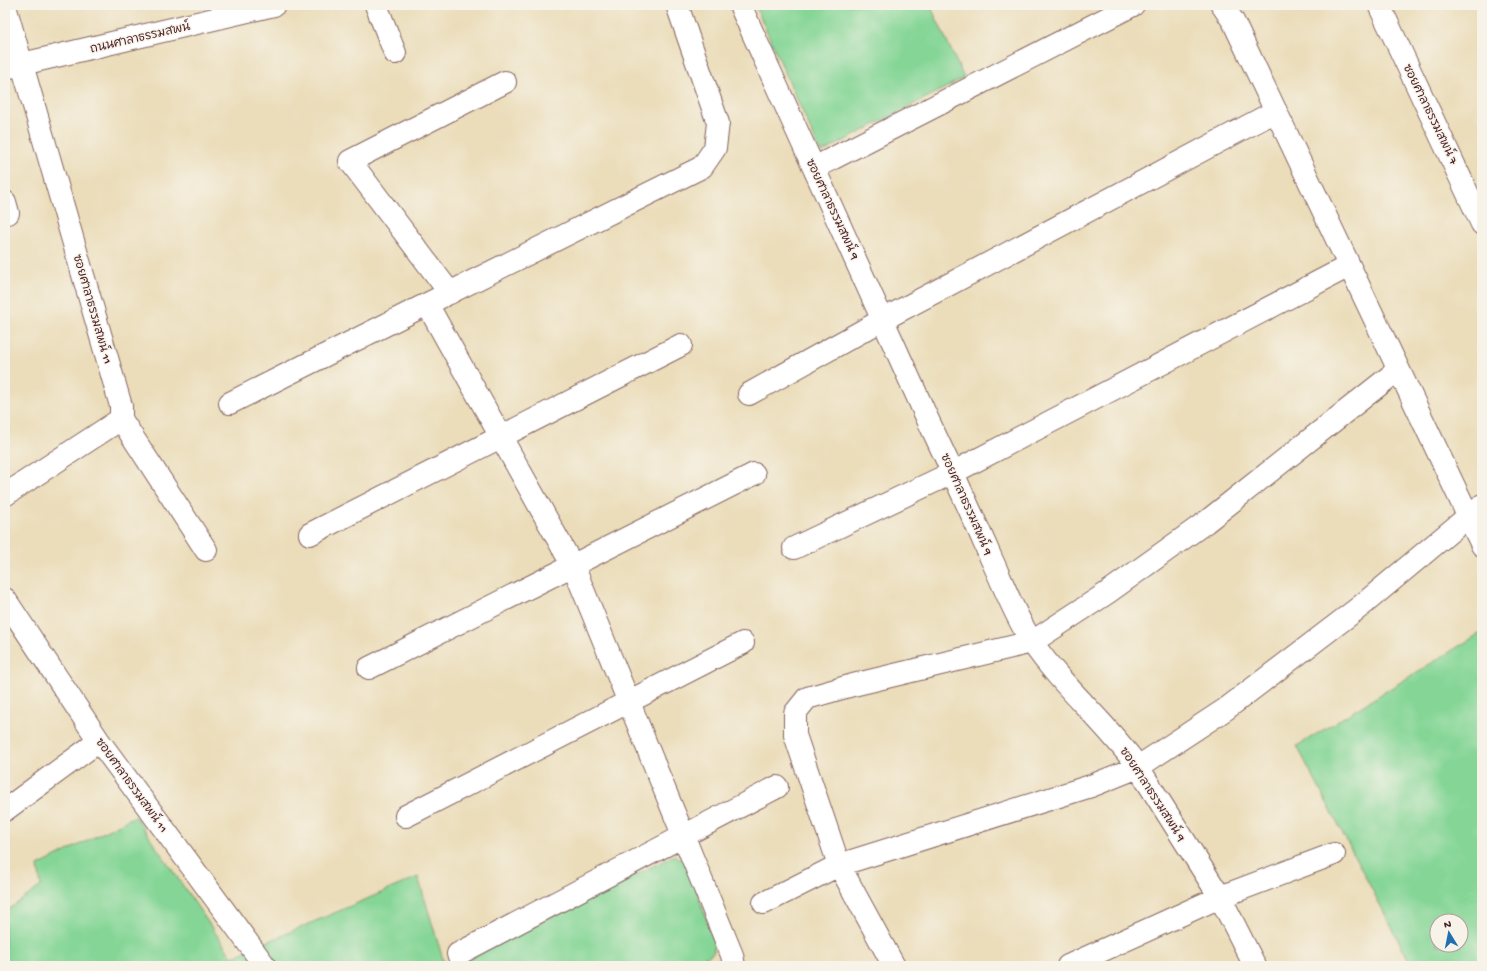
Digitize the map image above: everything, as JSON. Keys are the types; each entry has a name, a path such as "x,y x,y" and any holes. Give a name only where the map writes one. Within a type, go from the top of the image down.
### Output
{"street":[{"name":"ถนนศาลาธรรมสพน์","path":"13,67 274,5"},
{"path":"376,5 395,52"},
{"path":"230,402 702,167 715,148 718,123 677,5"},
{"name":"ซอยศาลาธรรมสพน์ 9","path":"740,5 884,319 928,420 954,472 1016,614 1032,642 1061,679 1125,749 1138,767 1220,897 1255,966"},
{"path":"814,168 1133,5"},
{"path":"1222,5 1233,21 1398,370 1475,511 1482,545"},
{"name":"ซอยศาลาธรรมสพน์ 7","path":"1379,5 1482,224"},
{"name":"ซอยศาลาธรรมสพน์ 11","path":"5,6 13,67 121,406 121,419"},
{"path":"450,293 350,161 506,82"},
{"path":"749,394 884,319 1276,111"},
{"path":"794,548 954,472 1349,266"},
{"path":"426,304 572,565 732,955 731,965"},
{"path":"310,534 681,345"},
{"path":"894,966 839,865 795,735 795,713 807,698 853,685 1032,642 1107,593 1206,522 1398,370"},
{"path":"5,495 121,419 206,550"},
{"path":"369,668 754,474"},
{"path":"764,903 839,865 1091,786 1138,767 1226,709 1361,606 1475,511"},
{"name":"ซอยศาลาธรรมสพน์ 11","path":"7,606 99,741 265,966"},
{"path":"406,816 743,643"},
{"path":"5,810 99,741"},
{"path":"458,954 777,787"},
{"path":"1068,966 1220,897 1334,854"}],"green space":[{"path":"755,5 930,5 964,78 821,153"},
{"path":"1482,632 1482,966 1412,966 1297,746"},
{"path":"135,816 232,957 418,877 445,966 5,966 5,912 41,886 38,866"},
{"path":"675,855 688,865 713,939 714,952 704,959 675,966 453,966"}]}
